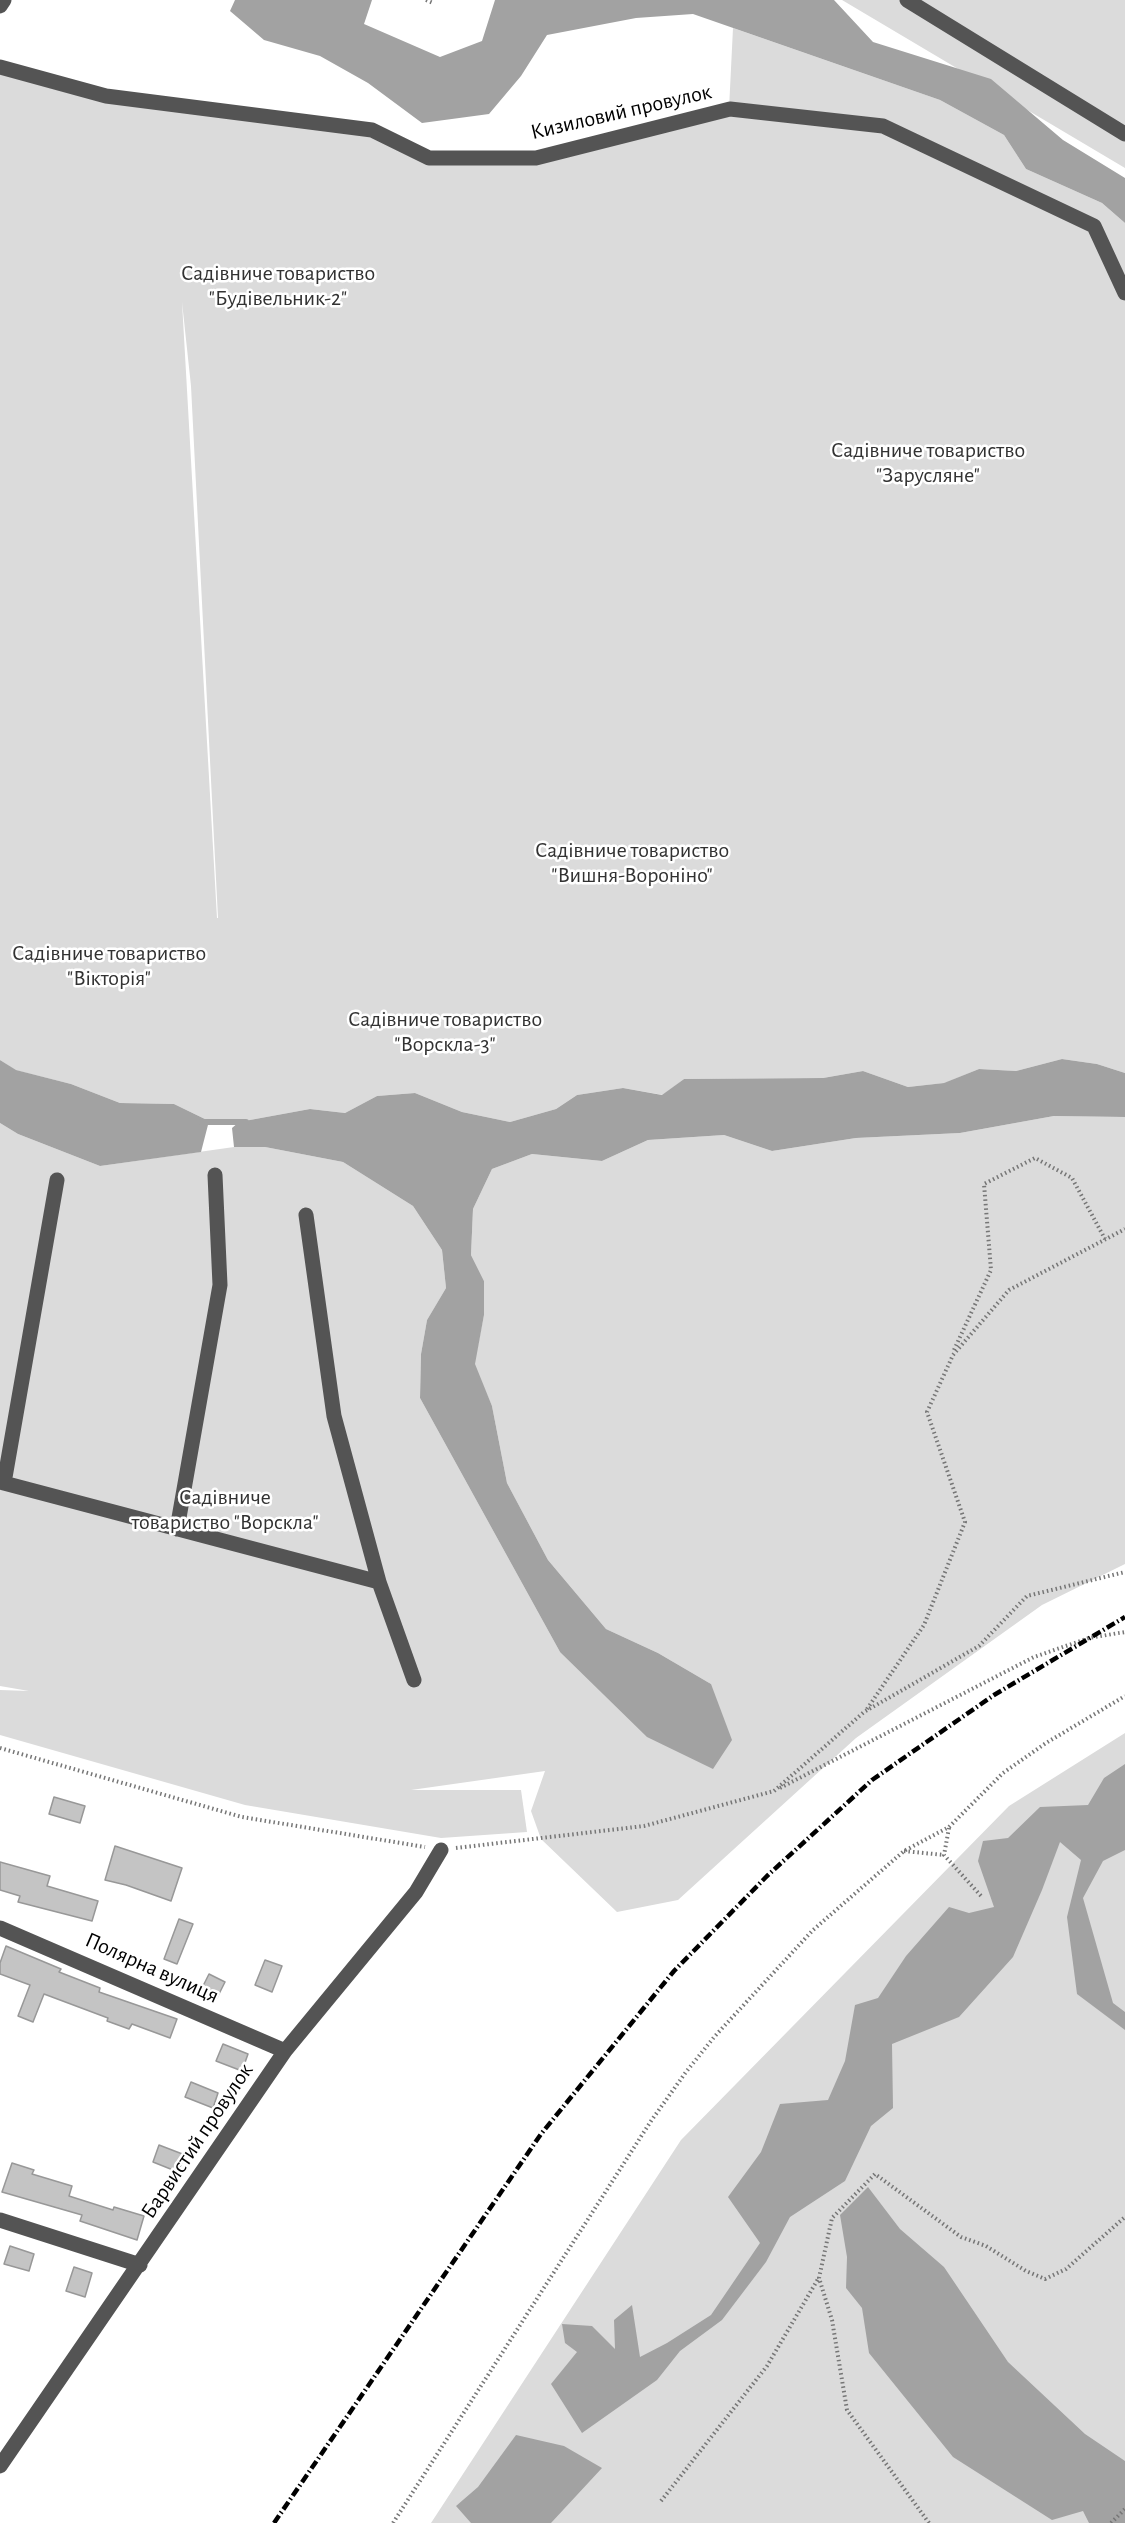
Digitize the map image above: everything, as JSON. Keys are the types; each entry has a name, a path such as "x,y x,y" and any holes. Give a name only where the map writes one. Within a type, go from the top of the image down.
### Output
{"street":[{"path":"0,6 4,0"},
{"path":"907,0 1125,134"},
{"name":"Кизиловий провулок","path":"0,67 106,96 372,130 429,158 536,158 730,109 883,126 1094,226 1125,293"},
{"path":"177,1528 220,1285 215,1174"},
{"path":"57,1180 2,1482 379,1582"},
{"path":"306,1215 334,1416 379,1582 414,1680"},
{"name":"Барвистий провулок","path":"0,2466 285,2051 416,1892 441,1850"},
{"name":"Полярна вулиця","path":"0,1928 285,2051"},
{"path":"0,2220 140,2265"}],"path":[{"path":"426,0 433,3"},
{"path":"864,1712 924,1625 965,1522 927,1412 991,1270 984,1184 1035,1158 1072,1178 1105,1239"},
{"path":"953,1354 1009,1290 1125,1229"},
{"path":"774,1791 864,1712 979,1646 1027,1596 1125,1572"},
{"path":"0,1748 242,1817 441,1850 644,1826 774,1791 1034,1657 1089,1638 1125,1632"},
{"path":"393,2523 651,2121 715,2036 813,1930 904,1851 949,1827 1003,1773 1046,1743 1125,1696"},
{"path":"944,1855 949,1827"},
{"path":"904,1851 944,1855 982,1897"},
{"path":"661,2501 767,2366 819,2278 832,2218 875,2174 961,2237 986,2246 1026,2271 1045,2279 1066,2269 1125,2217"},
{"path":"819,2278 832,2320 847,2410 929,2523"},
{"path":"1111,2523 1125,2509"}],"green space":[{"path":"842,0 1125,0 1125,168"},
{"path":"733,28 940,100 1004,135 1026,169 1102,203 1125,223 1125,1073 1097,1064 1062,1059 1016,1071 979,1069 945,1083 908,1087 863,1071 823,1078 684,1079 663,1095 623,1088 577,1095 556,1109 510,1122 462,1112 415,1093 377,1096 345,1113 310,1109 239,1122 209,1121 174,1104 120,1103 71,1084 15,1070 0,1060 0,67 106,96 372,130 429,157 536,158 729,109","holes":["182,302 191,386 218,918"]},
{"name":"Садівниче товариство \"Ворскла\"","path":"1054,1116 1125,1117 1125,1564 1042,1605 856,1738 678,1900 617,1912 541,1839 531,1811 545,1771 411,1790 521,1790 527,1832 441,1838 245,1805 0,1735 0,1690 29,1691 0,1686 0,1123 18,1134 100,1166 234,1147 265,1147 343,1162 413,1206 442,1250 446,1288 427,1320 421,1354 420,1398 560,1652 711,1684 658,1653 606,1629 548,1560 507,1483 492,1406 474,1365 484,1315 484,1281 471,1255 473,1209 492,1169 532,1154 602,1161 648,1140 724,1135 772,1151 856,1138 960,1133"},
{"path":"1125,1733 1125,2489 1094,2523 431,2523 681,2140 1009,1806"}],"shaded area":[{"path":"235,0 372,0 364,24 440,57 482,41 495,0 834,0 873,42 991,79 1063,140 1125,178 1125,223 1102,203 1026,169 1004,135 940,100 693,14 636,18 547,35 521,76 489,114 422,123 368,83 320,56 264,40 230,11"},
{"path":"1062,1059 1097,1064 1125,1073 1125,1117 1054,1116 960,1133 856,1138 772,1151 724,1135 648,1140 602,1161 532,1154 492,1169 473,1209 471,1255 484,1281 484,1315 475,1364 492,1406 507,1483 548,1560 606,1629 658,1653 711,1684 732,1740 713,1769 647,1737 560,1652 420,1398 421,1354 427,1320 446,1288 442,1250 413,1206 343,1162 265,1147 234,1147 232,1128 239,1122 310,1109 345,1113 377,1096 415,1093 462,1112 510,1122 556,1109 577,1095 623,1088 662,1095 684,1079 823,1078 863,1071 908,1087 944,1083 979,1069 1016,1071"},
{"path":"0,1060 16,1070 71,1084 120,1103 174,1104 209,1121 201,1152 100,1166 18,1134 0,1123"},
{"path":"1125,1764 1125,1850 1103,1861 1083,1898 1113,2003 1125,2012 1125,2030 1077,1994 1067,1917 1081,1860 1060,1842 1013,1957 959,2017 892,2044 893,2108 871,2126 845,2181 790,2217 766,2262 722,2320 680,2351 657,2380 582,2433 551,2384 577,2352 565,2343 562,2324 592,2326 615,2349 614,2320 632,2305 640,2357 711,2315 760,2243 728,2197 761,2152 780,2104 828,2100 845,2061 855,2005 878,1998 906,1956 949,1907 969,1913 994,1907 978,1861 983,1841 1008,1838 1040,1807 1088,1805 1104,1778"},
{"path":"868,2187 900,2229 944,2267 1008,2362 1085,2434 1125,2461 1125,2523 1089,2523 1083,2511 1052,2520 953,2457 869,2353 862,2308 846,2288 847,2257 840,2215"},
{"path":"516,2435 564,2446 602,2468 551,2523 471,2523 456,2506 478,2487"}],"building":[{"path":"54,1797 85,1806 80,1823 49,1814"},
{"path":"115,1846 182,1868 171,1901 105,1880"},
{"path":"0,1862 50,1876 47,1886 98,1901 92,1921 18,1902 20,1896 0,1890"},
{"path":"179,1919 193,1924 177,1964 164,1959"},
{"path":"6,1946 61,1969 59,1972 100,1988 99,1992 177,2019 170,2038 132,2024 129,2029 107,2021 108,2018 44,1994 33,2022 18,2016 30,1985 0,1974 0,1963"},
{"path":"265,1960 282,1966 272,1992 255,1985"},
{"path":"209,1974 225,1982 217,1998 201,1990"},
{"path":"223,2044 248,2054 242,2071 216,2061"},
{"path":"191,2082 218,2093 213,2108 185,2097"},
{"path":"159,2145 185,2155 178,2172 153,2162"},
{"path":"12,2163 34,2170 32,2174 72,2186 69,2196 113,2210 114,2207 144,2216 137,2240 80,2221 82,2215 2,2192"},
{"path":"10,2246 34,2254 29,2271 4,2264"},
{"path":"74,2267 92,2273 85,2297 66,2291"}],"waterway":[{"path":"202,1122 246,1122"}],"railway":[{"path":"274,2523 541,2134 674,1971 767,1876 872,1780 994,1695 1125,1617"}],"park label":[{"name":"Садівниче товариство \"Будівельник-2\"","path":"278,286"},
{"name":"Садівниче товариство \"Зарусляне\"","path":"928,462"},
{"name":"Садівниче товариство \"Вишня-Вороніно\"","path":"632,862"},
{"name":"Садівниче товариство \"Вікторія\"","path":"109,966"},
{"name":"Садівниче товариство \"Ворскла-3\"","path":"445,1032"}]}
